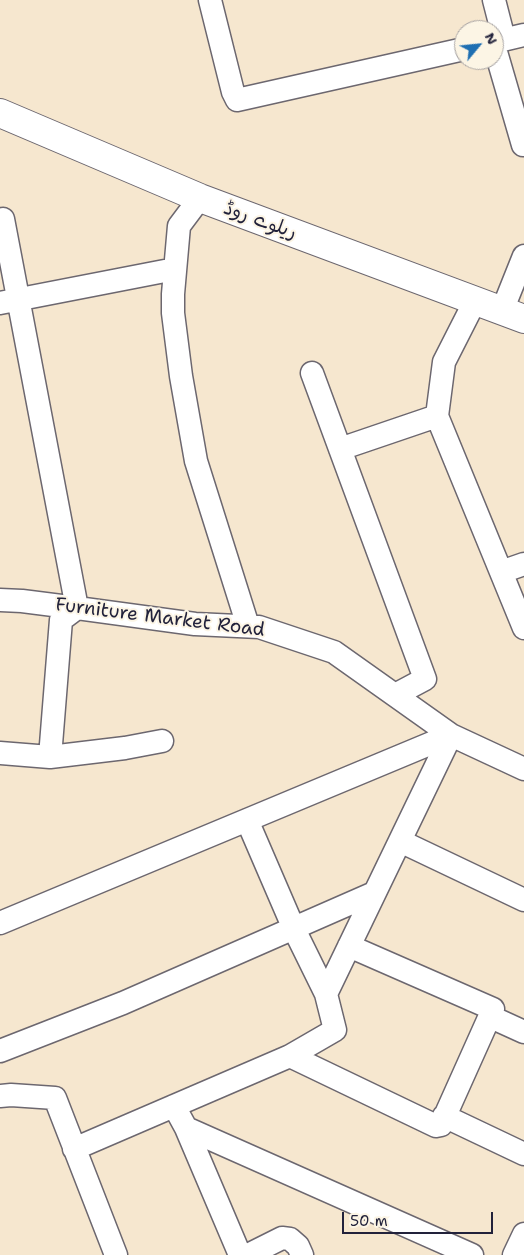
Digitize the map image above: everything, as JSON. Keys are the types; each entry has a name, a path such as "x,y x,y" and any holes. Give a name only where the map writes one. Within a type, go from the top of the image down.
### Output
{"street":[{"path":"210,0 233,92 237,100 454,51"},
{"path":"494,0 499,20"},
{"path":"504,40 522,145"},
{"name":"ریلوے روڈ","path":"0,113 200,198 513,315"},
{"path":"200,198 179,226 173,313 181,376 196,461 248,626"},
{"path":"3,220 9,301 77,608 61,620 50,756"},
{"path":"513,315 524,256"},
{"path":"9,301 175,269"},
{"path":"475,301 444,362 437,416 524,628"},
{"path":"312,373 425,679 395,696"},
{"path":"340,448 437,416"},
{"path":"501,572 524,564"},
{"name":"Furniture Market Road","path":"0,600 22,601 195,624 258,627 334,652 450,735 524,769"},
{"path":"0,923 450,735"},
{"path":"326,994 450,735"},
{"path":"0,753 50,756 125,748 162,740"},
{"path":"74,1149 290,1056 335,1030 326,994 294,929 247,820"},
{"path":"400,841 524,900"},
{"path":"0,1051 123,1003 374,893"},
{"path":"290,1056 436,1126 441,1125 493,1012 492,1008 349,946"},
{"path":"491,1016 524,1032"},
{"path":"0,1096 55,1098 116,1255"},
{"path":"174,1106 186,1128 240,1255"},
{"path":"444,1116 524,1154"},
{"path":"186,1128 472,1255"},
{"path":"514,1255 524,1234"},
{"path":"248,1255 282,1238 290,1239 298,1246 302,1255"}]}
